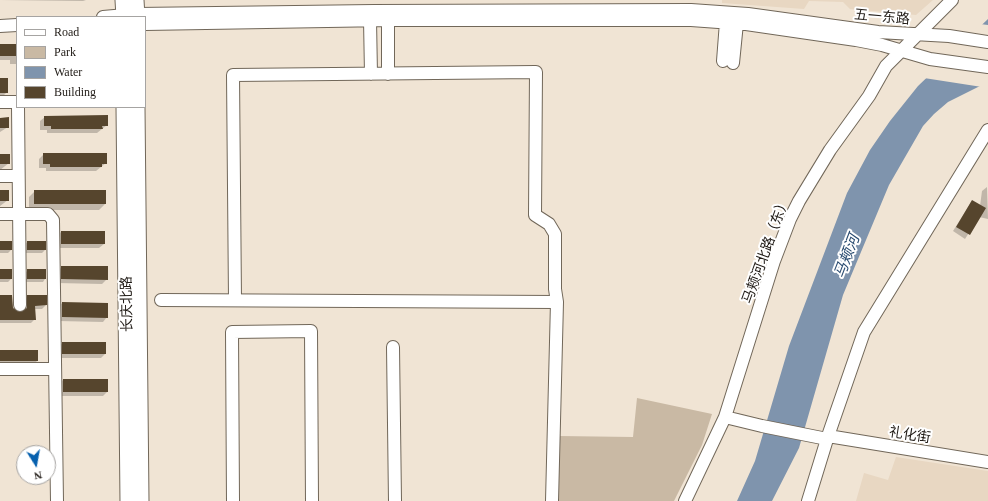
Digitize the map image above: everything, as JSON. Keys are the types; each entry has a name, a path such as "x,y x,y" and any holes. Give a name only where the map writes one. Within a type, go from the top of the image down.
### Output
{"main road":[{"name":"长庆北路","path":"124,108 128,501"},
{"name":"长庆北路","path":"137,108 141,501"}],"street":[{"name":"马颊河北路（东）","path":"684,501 725,417 774,261 790,219 813,177 830,150 869,96 886,66 952,0"},
{"name":"五一东路","path":"118,16 132,12 523,10 719,12 878,32 949,36 988,42"},
{"name":"五一东路","path":"132,12 388,20 523,10 691,20 732,23 856,40 930,59 988,67"},
{"path":"0,18 16,18"},
{"path":"370,20 370,74"},
{"path":"388,20 388,74"},
{"path":"728,62 732,23"},
{"path":"0,26 16,25"},
{"path":"235,300 233,75 536,72 536,215 549,224 555,234 555,289 557,302 552,501"},
{"path":"0,102 16,102"},
{"path":"18,108 20,305"},
{"path":"808,501 864,332 894,279 988,130"},
{"path":"0,176 18,176"},
{"path":"0,214 48,214 53,220 57,501"},
{"path":"161,300 557,302"},
{"path":"233,501 232,332 310,331 312,501"},
{"path":"393,347 395,501"},
{"path":"0,369 55,368"},
{"name":"礼化街","path":"725,417 812,436 828,437 988,462"}],"shaded area":[{"path":"722,0 933,0 916,15 850,9 843,2 809,1 804,9 722,3"},
{"path":"896,457 988,471 988,501 856,501 864,473 888,480"}],"green space":[{"path":"637,398 712,414 702,445 674,501 556,501 559,436 633,437"}],"water":[{"name":"马颊河","path":"988,19 988,78 980,86 948,102 934,114 923,126 889,185 843,295 799,448 772,501 737,501 755,461 789,346 847,193 870,150 890,121 918,86"}],"pier":[{"path":"980,24 988,25 988,81 982,87 924,78"}],"building":[{"path":"0,44 16,44 16,56 0,56"},
{"path":"0,78 8,78 8,93 0,93"},
{"path":"108,115 108,126 102,126 103,129 51,129 51,126 44,126 44,116"},
{"path":"9,117 9,128 0,128 0,118"},
{"path":"43,153 107,153 107,164 102,164 102,167 50,167 50,164 43,164"},
{"path":"0,154 10,154 10,164 0,164"},
{"path":"0,190 9,190 9,201 0,201"},
{"path":"34,190 106,190 106,204 34,204"},
{"path":"972,200 986,208 970,235 956,227"},
{"path":"61,231 105,231 105,244 61,244"},
{"path":"0,241 12,241 12,250 0,250"},
{"path":"27,241 46,241 46,250 27,250"},
{"path":"61,266 108,266 108,280 61,279"},
{"path":"0,269 12,269 12,279 0,279"},
{"path":"27,269 46,269 46,279 27,279"},
{"path":"0,295 12,295 13,308 20,312 27,308 27,295 47,295 47,305 35,306 36,320 0,320"},
{"path":"62,302 108,303 108,318 62,317"},
{"path":"62,342 106,342 106,354 62,354"},
{"path":"0,350 38,350 38,361 0,361"},
{"path":"63,379 108,379 108,392 63,392"}]}
